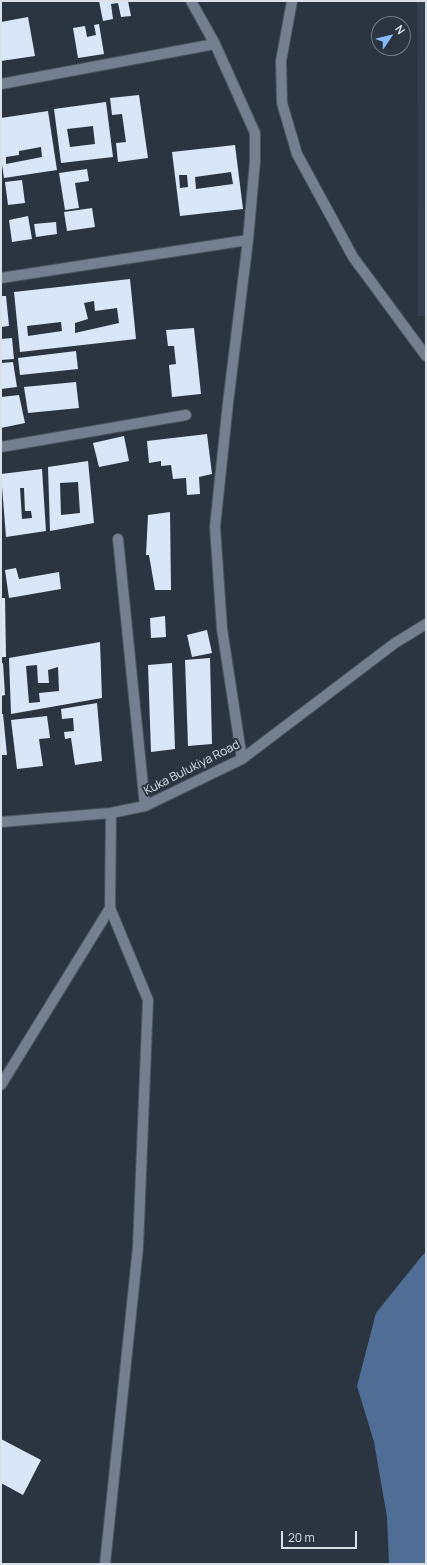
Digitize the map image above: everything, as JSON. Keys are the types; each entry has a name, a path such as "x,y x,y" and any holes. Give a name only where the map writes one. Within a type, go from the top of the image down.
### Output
{"street":[{"path":"191,1 215,44 255,132 255,161 248,240 228,403 215,527 222,630 242,759"},
{"path":"292,1 281,62 282,103 297,154 353,257 426,356"},
{"path":"1,84 215,44"},
{"path":"1,278 248,240"},
{"path":"1,447 186,415"},
{"path":"118,540 145,806"},
{"name":"Kuka Bulukiya Road","path":"1,822 111,813 145,806 242,759 395,643 426,624"},
{"path":"105,1564 138,1247 148,1000 110,908 111,813"},
{"path":"1,1085 110,908"}],"shaded area":[{"path":"417,1 426,1 426,316 418,316"}],"water":[{"path":"426,1252 426,1564 389,1564 387,1517 374,1442 357,1386 376,1313"}],"building":[{"path":"99,1 128,1 131,16 121,17 118,3 111,4 113,19 103,21"},
{"path":"28,17 35,56 1,61 1,22"},
{"path":"99,24 104,54 78,58 73,28 85,26 87,37 96,35 94,25"},
{"path":"139,95 148,158 118,162 116,143 126,142 122,114 112,115 110,98"},
{"path":"106,102 113,157 61,163 54,109","holes":["93,126 95,144 70,147 67,129"]},
{"path":"48,111 57,170 4,178 1,158 1,118","holes":["41,147 42,157 6,164 6,157 19,155 19,151"]},
{"path":"235,145 243,209 180,216 172,152","holes":["231,172 233,184 196,189 195,177","179,175 187,175 188,187 180,188"]},
{"path":"87,169 89,181 75,183 79,208 65,210 59,173"},
{"path":"22,180 25,203 8,205 5,182"},
{"path":"92,208 95,227 67,231 64,212"},
{"path":"28,216 32,239 12,242 9,220"},
{"path":"56,222 57,234 36,237 34,224"},
{"path":"130,279 136,339 20,352 14,292","holes":["94,301 95,311 117,308 119,323 75,333 75,323 88,319 84,303","61,322 62,331 28,336 27,326"]},
{"path":"1,296 6,296 9,326 1,327"},
{"path":"194,328 201,394 172,397 169,365 176,364 174,346 168,346 166,330"},
{"path":"12,338 14,359 1,360 1,339"},
{"path":"76,351 78,369 20,375 18,358"},
{"path":"13,362 17,387 1,389 1,363"},
{"path":"76,382 79,408 28,413 24,387"},
{"path":"19,395 25,423 1,428 1,397"},
{"path":"207,434 212,474 199,477 200,494 187,495 186,478 173,479 171,465 161,466 161,461 149,463 147,441"},
{"path":"124,436 129,461 99,467 93,443"},
{"path":"88,461 94,523 50,531 48,467","holes":["78,482 80,513 61,515 60,483"]},
{"path":"42,469 46,531 6,537 1,474","holes":["20,488 24,488 25,511 31,511 32,518 22,519"]},
{"path":"170,512 171,590 155,590 149,555 146,555 148,515"},
{"path":"16,568 19,579 59,572 61,589 9,598 5,570"},
{"path":"1,598 5,598 6,657 1,657"},
{"path":"165,616 166,637 151,638 150,618"},
{"path":"207,630 212,653 192,657 187,635"},
{"path":"100,642 102,698 11,714 9,658","holes":["37,665 38,683 49,683 48,670 58,667 59,691 39,693 40,702 29,703 26,666"]},
{"path":"210,658 212,744 188,746 185,660"},
{"path":"3,663 5,695 1,696 1,664"},
{"path":"172,663 175,749 151,752 148,665"},
{"path":"97,703 102,761 75,765 71,738 65,739 64,732 74,731 73,718 62,719 61,709"},
{"path":"1,714 3,714 7,755 1,755"},
{"path":"47,716 50,738 39,739 43,766 17,769 11,720"},
{"path":"1,1439 41,1460 23,1495 1,1483"}]}
